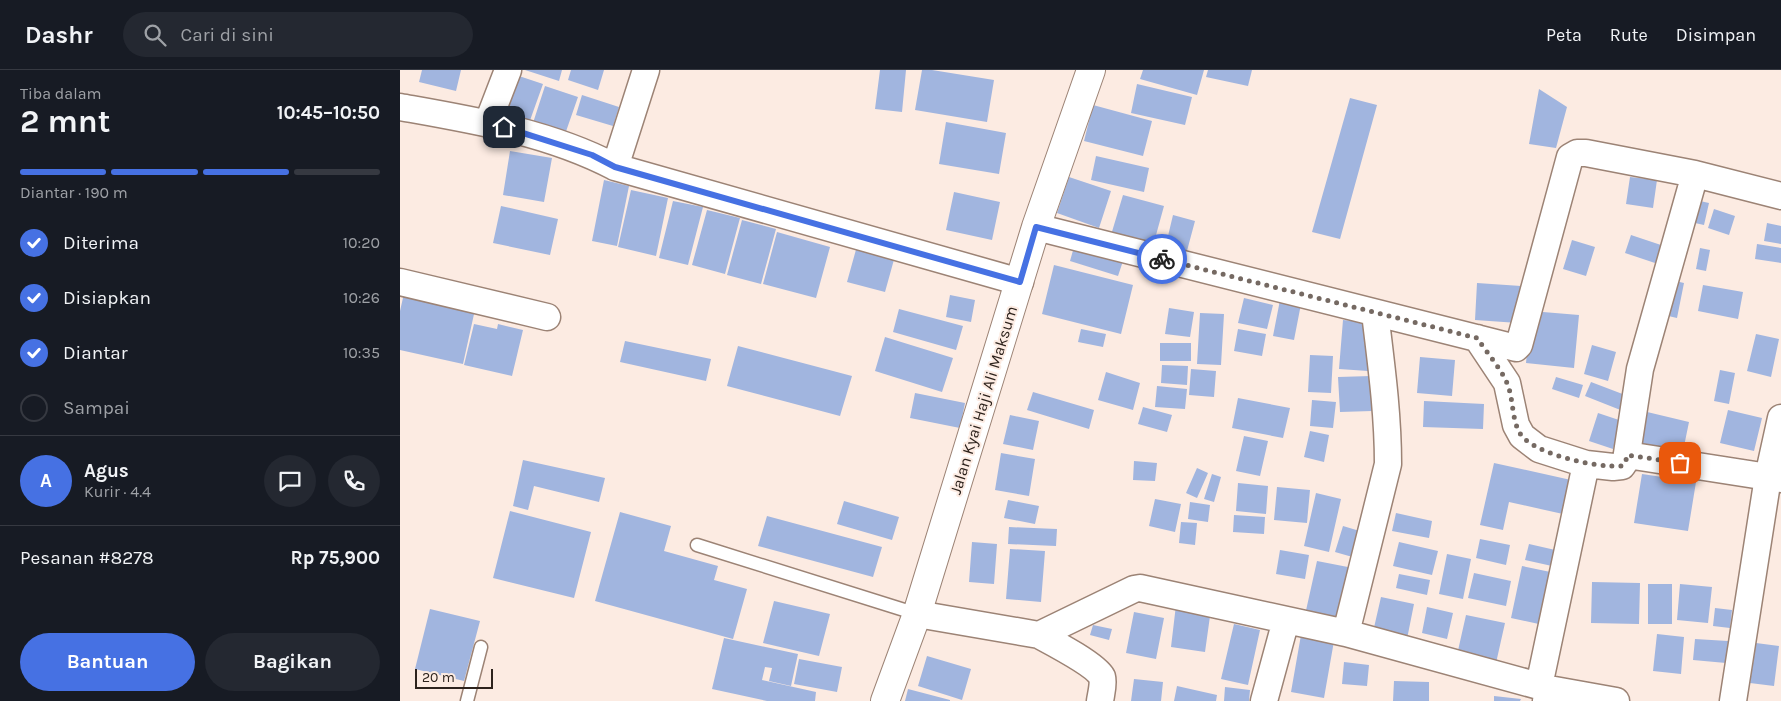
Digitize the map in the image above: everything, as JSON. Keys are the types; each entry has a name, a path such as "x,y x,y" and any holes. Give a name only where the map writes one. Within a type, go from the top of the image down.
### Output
{"street":[{"path":"488,122 508,70"},
{"path":"615,167 646,70"},
{"name":"Jalan Kyai Haji Ali Maksum","path":"885,701 918,614 1036,227 1091,70"},
{"path":"400,107 488,122 592,155 615,167 1020,282"},
{"path":"1036,227 1516,348 1519,345 1570,157 1577,153 1586,152 1695,174 1781,196"},
{"path":"1477,338 1507,383 1516,425 1522,436 1539,449 1586,464 1622,466 1627,455 1640,369 1695,174"},
{"path":"400,282 547,317"},
{"path":"1346,633 1388,464 1385,399 1376,313"},
{"path":"1733,701 1774,478 1781,418"},
{"path":"1627,455 1774,478"},
{"path":"1545,692 1586,464"},
{"path":"1039,634 1134,589 1140,588 1346,633 1545,692 1616,701"},
{"path":"918,614 1039,634 1092,667 1102,677 1100,701"},
{"path":"1264,701 1286,620"}],"lane":[{"path":"697,545 918,614"},
{"path":"467,701 481,646"}],"building":[{"path":"422,70 461,70 456,91 419,82"},
{"path":"525,70 562,70 559,81"},
{"path":"571,70 604,70 598,90 568,80"},
{"path":"880,70 906,70 902,112 875,109"},
{"path":"922,70 994,80 987,122 915,110"},
{"path":"1143,70 1204,70 1197,95 1140,79"},
{"path":"1208,70 1252,70 1248,86 1206,77"},
{"path":"513,74 543,84 528,126 498,116"},
{"path":"1137,84 1192,97 1185,125 1131,113"},
{"path":"545,86 578,97 563,140 531,129"},
{"path":"1539,89 1567,107 1556,148 1529,144"},
{"path":"582,95 619,107 613,126 576,115"},
{"path":"1350,98 1377,105 1340,239 1312,232"},
{"path":"1093,105 1152,121 1143,156 1084,141"},
{"path":"946,122 1006,133 999,174 939,164"},
{"path":"510,151 552,158 544,202 503,195"},
{"path":"1096,156 1149,168 1144,192 1091,180"},
{"path":"1069,177 1111,191 1099,228 1057,213"},
{"path":"1630,177 1657,180 1653,208 1626,204"},
{"path":"604,180 629,186 617,246 592,241"},
{"path":"631,190 668,198 656,256 618,247"},
{"path":"954,192 1000,202 992,240 946,230"},
{"path":"1123,195 1164,206 1153,246 1111,235"},
{"path":"1691,199 1709,203 1704,225 1686,221"},
{"path":"673,201 703,207 688,265 659,258"},
{"path":"501,206 558,219 550,255 493,243"},
{"path":"1714,209 1735,216 1729,235 1708,228"},
{"path":"707,210 740,218 725,274 692,265"},
{"path":"1173,215 1195,221 1184,262 1163,257"},
{"path":"742,220 776,229 761,284 727,275"},
{"path":"1767,223 1781,226 1781,244 1764,241"},
{"path":"777,232 830,247 816,298 763,284"},
{"path":"1631,235 1670,248 1664,266 1625,253"},
{"path":"1076,240 1125,255 1118,276 1070,261"},
{"path":"1572,240 1595,247 1586,276 1563,269"},
{"path":"1757,244 1781,248 1781,263 1755,259"},
{"path":"857,246 895,256 885,292 847,282"},
{"path":"1700,248 1710,250 1706,271 1696,269"},
{"path":"1054,265 1133,285 1121,334 1042,314"},
{"path":"1671,280 1684,283 1677,318 1664,315"},
{"path":"1477,283 1521,286 1518,323 1475,320"},
{"path":"1703,285 1743,292 1738,319 1698,311"},
{"path":"405,289 476,305 463,364 400,350 400,311"},
{"path":"950,295 975,300 971,322 946,317"},
{"path":"1244,298 1273,305 1267,329 1238,323"},
{"path":"1280,300 1301,304 1294,340 1273,336"},
{"path":"1169,308 1194,312 1190,337 1165,334"},
{"path":"899,309 963,326 956,350 893,332"},
{"path":"1531,311 1579,315 1574,368 1526,363"},
{"path":"1200,313 1224,314 1221,365 1197,364"},
{"path":"1343,320 1372,323 1368,371 1339,369"},
{"path":"474,324 497,329 498,324 523,330 512,376 464,365"},
{"path":"1081,329 1106,334 1103,347 1078,342"},
{"path":"1238,329 1266,334 1262,356 1234,351"},
{"path":"1756,334 1779,339 1771,377 1747,371"},
{"path":"885,337 953,358 942,392 875,371"},
{"path":"625,341 711,359 706,381 620,362"},
{"path":"1160,343 1191,343 1191,361 1160,361"},
{"path":"1592,345 1616,352 1608,381 1584,374"},
{"path":"738,346 852,376 840,416 727,386"},
{"path":"1310,355 1333,356 1331,393 1308,392"},
{"path":"1420,357 1455,360 1452,396 1417,393"},
{"path":"1162,365 1188,366 1187,385 1161,383"},
{"path":"1191,369 1216,371 1214,397 1189,395"},
{"path":"1720,370 1735,373 1729,404 1714,401"},
{"path":"1106,372 1140,383 1133,410 1098,400"},
{"path":"1371,376 1372,411 1340,412 1338,377"},
{"path":"1556,377 1583,385 1579,398 1552,389"},
{"path":"1591,382 1633,398 1628,413 1585,396"},
{"path":"1157,386 1187,389 1185,409 1155,407"},
{"path":"1033,392 1094,410 1089,429 1027,410"},
{"path":"915,393 965,403 960,428 910,418"},
{"path":"1238,398 1290,408 1283,438 1232,428"},
{"path":"1312,400 1336,402 1333,428 1310,426"},
{"path":"1424,401 1484,404 1483,429 1423,427"},
{"path":"1143,407 1172,415 1167,432 1138,424"},
{"path":"1728,410 1762,418 1754,451 1720,443"},
{"path":"1643,411 1689,422 1681,461 1634,451"},
{"path":"1598,413 1622,421 1613,449 1589,441"},
{"path":"1010,415 1039,421 1033,450 1003,444"},
{"path":"1310,431 1329,435 1324,462 1304,457"},
{"path":"1244,436 1268,441 1260,476 1236,471"},
{"path":"1001,453 1035,459 1029,496 995,490"},
{"path":"523,460 605,478 599,502 534,486 528,510 513,506"},
{"path":"1134,461 1157,463 1155,481 1133,480"},
{"path":"1494,463 1571,480 1563,514 1509,502 1503,530 1480,525"},
{"path":"1197,468 1208,473 1197,498 1186,493"},
{"path":"1212,474 1221,477 1214,502 1204,499"},
{"path":"1642,474 1696,482 1688,531 1634,523"},
{"path":"1238,483 1268,486 1266,514 1236,511"},
{"path":"1277,487 1310,490 1307,523 1274,520"},
{"path":"1316,493 1341,499 1329,552 1304,546"},
{"path":"1155,499 1181,504 1175,532 1149,526"},
{"path":"1008,500 1039,506 1035,524 1004,518"},
{"path":"844,501 899,517 892,540 837,524"},
{"path":"1190,502 1210,505 1208,522 1188,519"},
{"path":"510,511 591,532 574,598 493,578"},
{"path":"620,512 671,526 664,551 718,566 714,580 747,589 733,639 595,601"},
{"path":"1396,513 1432,521 1429,538 1392,531"},
{"path":"1234,515 1265,517 1264,534 1233,532"},
{"path":"767,516 882,547 873,577 758,546"},
{"path":"1181,522 1197,523 1195,545 1179,543"},
{"path":"1343,526 1363,532 1356,558 1335,552"},
{"path":"1009,527 1057,529 1056,546 1008,544"},
{"path":"1480,539 1510,545 1506,565 1476,558"},
{"path":"972,542 997,544 994,584 969,582"},
{"path":"1399,542 1438,551 1432,575 1393,566"},
{"path":"1529,544 1564,552 1561,568 1525,560"},
{"path":"1010,549 1045,551 1041,602 1006,599"},
{"path":"1280,550 1309,555 1305,579 1276,574"},
{"path":"1447,554 1471,559 1463,599 1439,594"},
{"path":"1317,561 1353,568 1341,623 1305,615"},
{"path":"1522,566 1560,574 1548,626 1511,618"},
{"path":"1474,573 1511,581 1506,606 1468,598"},
{"path":"1399,574 1430,580 1427,595 1396,588"},
{"path":"1592,582 1640,583 1639,624 1591,623"},
{"path":"1648,584 1672,584 1672,624 1648,624"},
{"path":"1680,584 1712,587 1708,623 1677,620"},
{"path":"1381,597 1414,604 1407,639 1373,632"},
{"path":"774,601 830,614 819,656 763,643"},
{"path":"1176,605 1211,609 1205,652 1171,647"},
{"path":"1427,607 1453,613 1447,639 1422,633"},
{"path":"1715,608 1732,610 1730,628 1713,626"},
{"path":"430,609 480,621 464,681 415,669"},
{"path":"1134,612 1164,618 1156,659 1126,653"},
{"path":"1466,615 1505,623 1496,663 1457,655"},
{"path":"1234,624 1260,630 1248,685 1221,679"},
{"path":"1093,625 1112,629 1109,640 1090,635"},
{"path":"1657,634 1684,637 1681,674 1653,671"},
{"path":"1301,635 1334,641 1324,698 1291,692"},
{"path":"724,638 798,654 791,686 769,681 772,668 765,667 762,680 816,692 815,701 767,701 712,689"},
{"path":"1695,639 1728,641 1726,663 1693,660"},
{"path":"1756,643 1779,646 1774,686 1750,683"},
{"path":"927,656 971,669 962,700 918,686"},
{"path":"799,659 842,667 837,692 794,684"},
{"path":"1344,662 1369,665 1367,686 1342,684"},
{"path":"1134,679 1163,682 1161,701 1131,701"},
{"path":"1394,681 1429,682 1429,701 1393,701"},
{"path":"1177,686 1217,695 1216,701 1174,701"},
{"path":"1225,687 1250,690 1249,701 1224,701"},
{"path":"908,689 950,700 950,701 905,701"},
{"path":"1494,696 1521,699 1520,701 1494,701"}],"way so far":[{"path":"1162,259 1477,338 1507,383 1516,425 1522,436 1539,449 1586,464 1613,467 1622,466 1627,455 1680,463"}],"route":[{"path":"504,127 592,155 615,167 1020,282 1036,227 1162,259"}]}
